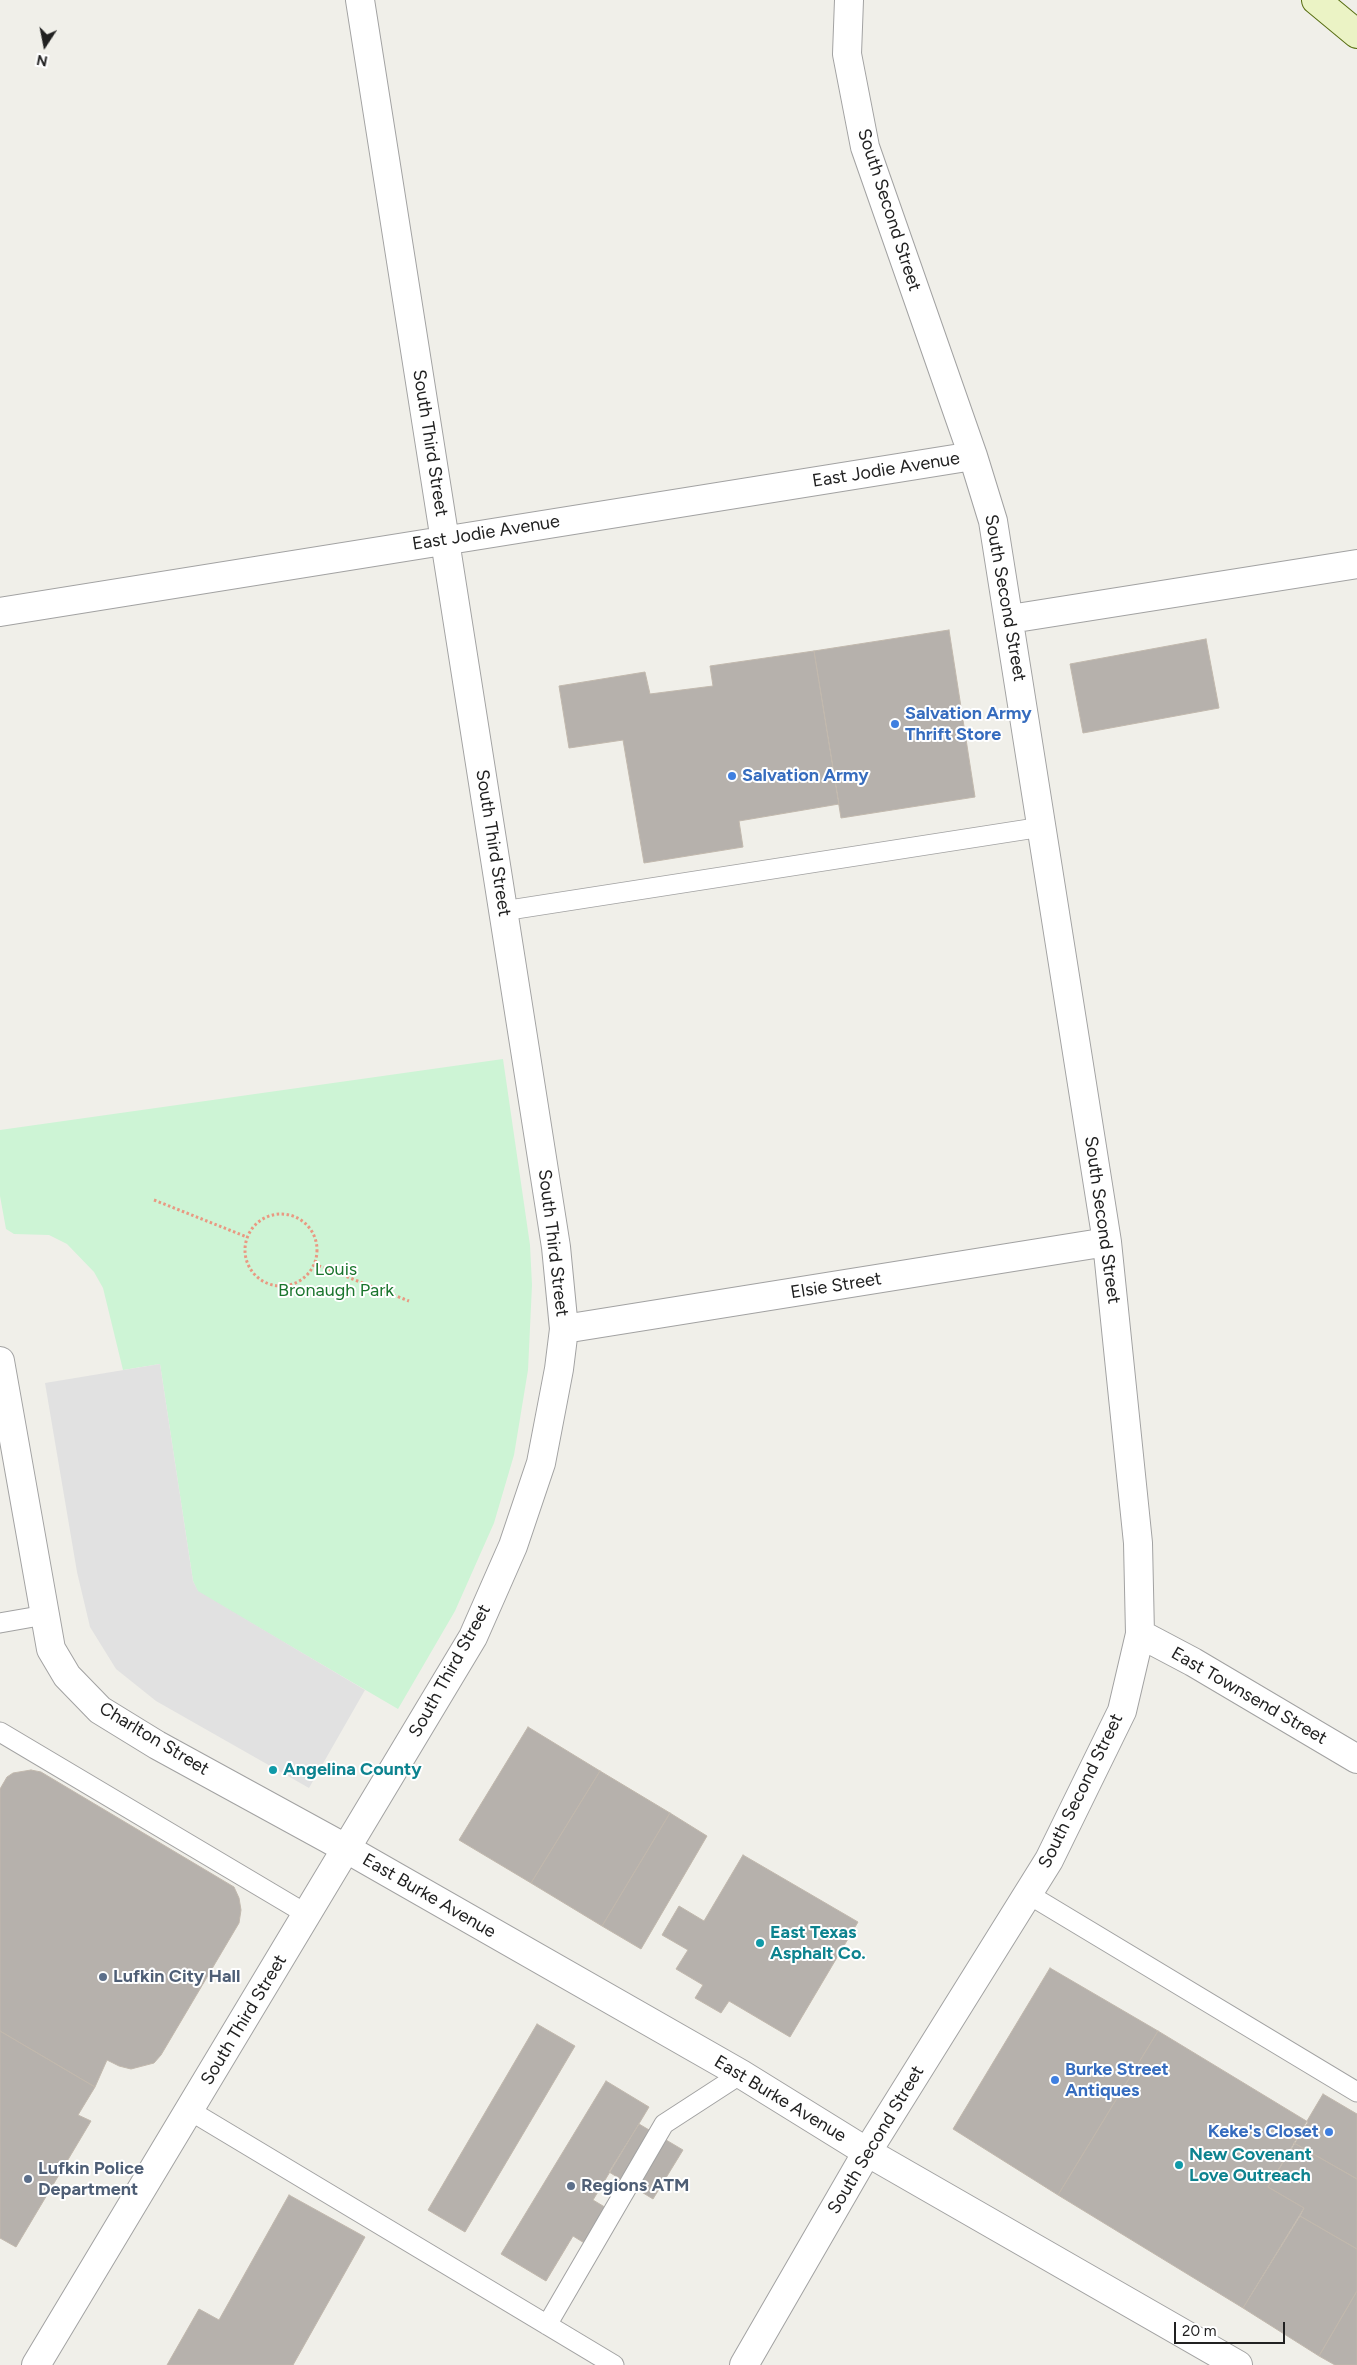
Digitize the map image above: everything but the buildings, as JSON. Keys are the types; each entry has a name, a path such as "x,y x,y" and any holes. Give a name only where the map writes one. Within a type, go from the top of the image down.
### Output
{"main road":[{"path":"1316,0 1357,34"}],"street":[{"name":"South Third Street","path":"36,2365 308,1915 473,1637 513,1546 541,1463 559,1369 564,1329 556,1247 360,0"},
{"name":"South Second Street","path":"744,2365 867,2152 1049,1860 1122,1712 1140,1634 1138,1543 1107,1242 993,521 973,456 866,148 848,54 849,0"},
{"name":"East Jodie Avenue","path":"0,612 445,539 973,456"},
{"path":"1010,619 1357,564"},
{"name":"Elsie Street","path":"564,1329 1107,1242"},
{"name":"Charlton Street","path":"0,1361 52,1648 67,1676 100,1710 157,1745 347,1849"},
{"name":"East Townsend Street","path":"1140,1634 1193,1662 1357,1759"},
{"name":"East Burke Avenue","path":"347,1849 741,2074 867,2152 1238,2365"}],"lane":[{"path":"503,911 1042,827"},
{"path":"0,1623 45,1615"},
{"path":"0,1732 308,1915"},
{"path":"1028,1894 1357,2092"},
{"path":"547,2325 664,2124 741,2074"},
{"path":"189,2110 614,2365"}],"path":[{"path":"154,1200 247,1237"},
{"path":"283,1214 294,1217 304,1222 316,1240 317,1252 314,1264 308,1274 293,1284 274,1285 263,1281 253,1272 247,1262 245,1249 247,1237 262,1220 283,1214"},
{"path":"314,1264 409,1301"}],"green space":[{"name":"Louis Bronaugh Park","path":"503,1059 530,1245 532,1285 528,1370 514,1455 494,1523 455,1611 398,1709 198,1592 193,1581 160,1364 123,1370 103,1288 94,1272 67,1244 49,1235 14,1234 6,1229 0,1196 0,1130"}],"shaded area":[{"path":"160,1364 193,1581 198,1591 365,1690 309,1788 156,1701 116,1669 90,1627 77,1572 45,1383"}],"place":[{"name":"Salvation Army Thrift Store","path":"895,724"},
{"name":"Salvation Army","path":"732,776"},
{"name":"Angelina County","path":"273,1770"},
{"name":"East Texas Asphalt Co.","path":"760,1943"},
{"name":"Lufkin City Hall","path":"103,1977"},
{"name":"Burke Street Antiques","path":"1055,2080"},
{"name":"Keke's Closet","path":"1329,2132"},
{"name":"New Covenant Love Outreach","path":"1179,2165"},
{"name":"Lufkin Police Department","path":"28,2179"},
{"name":"Regions ATM","path":"571,2186"}]}
